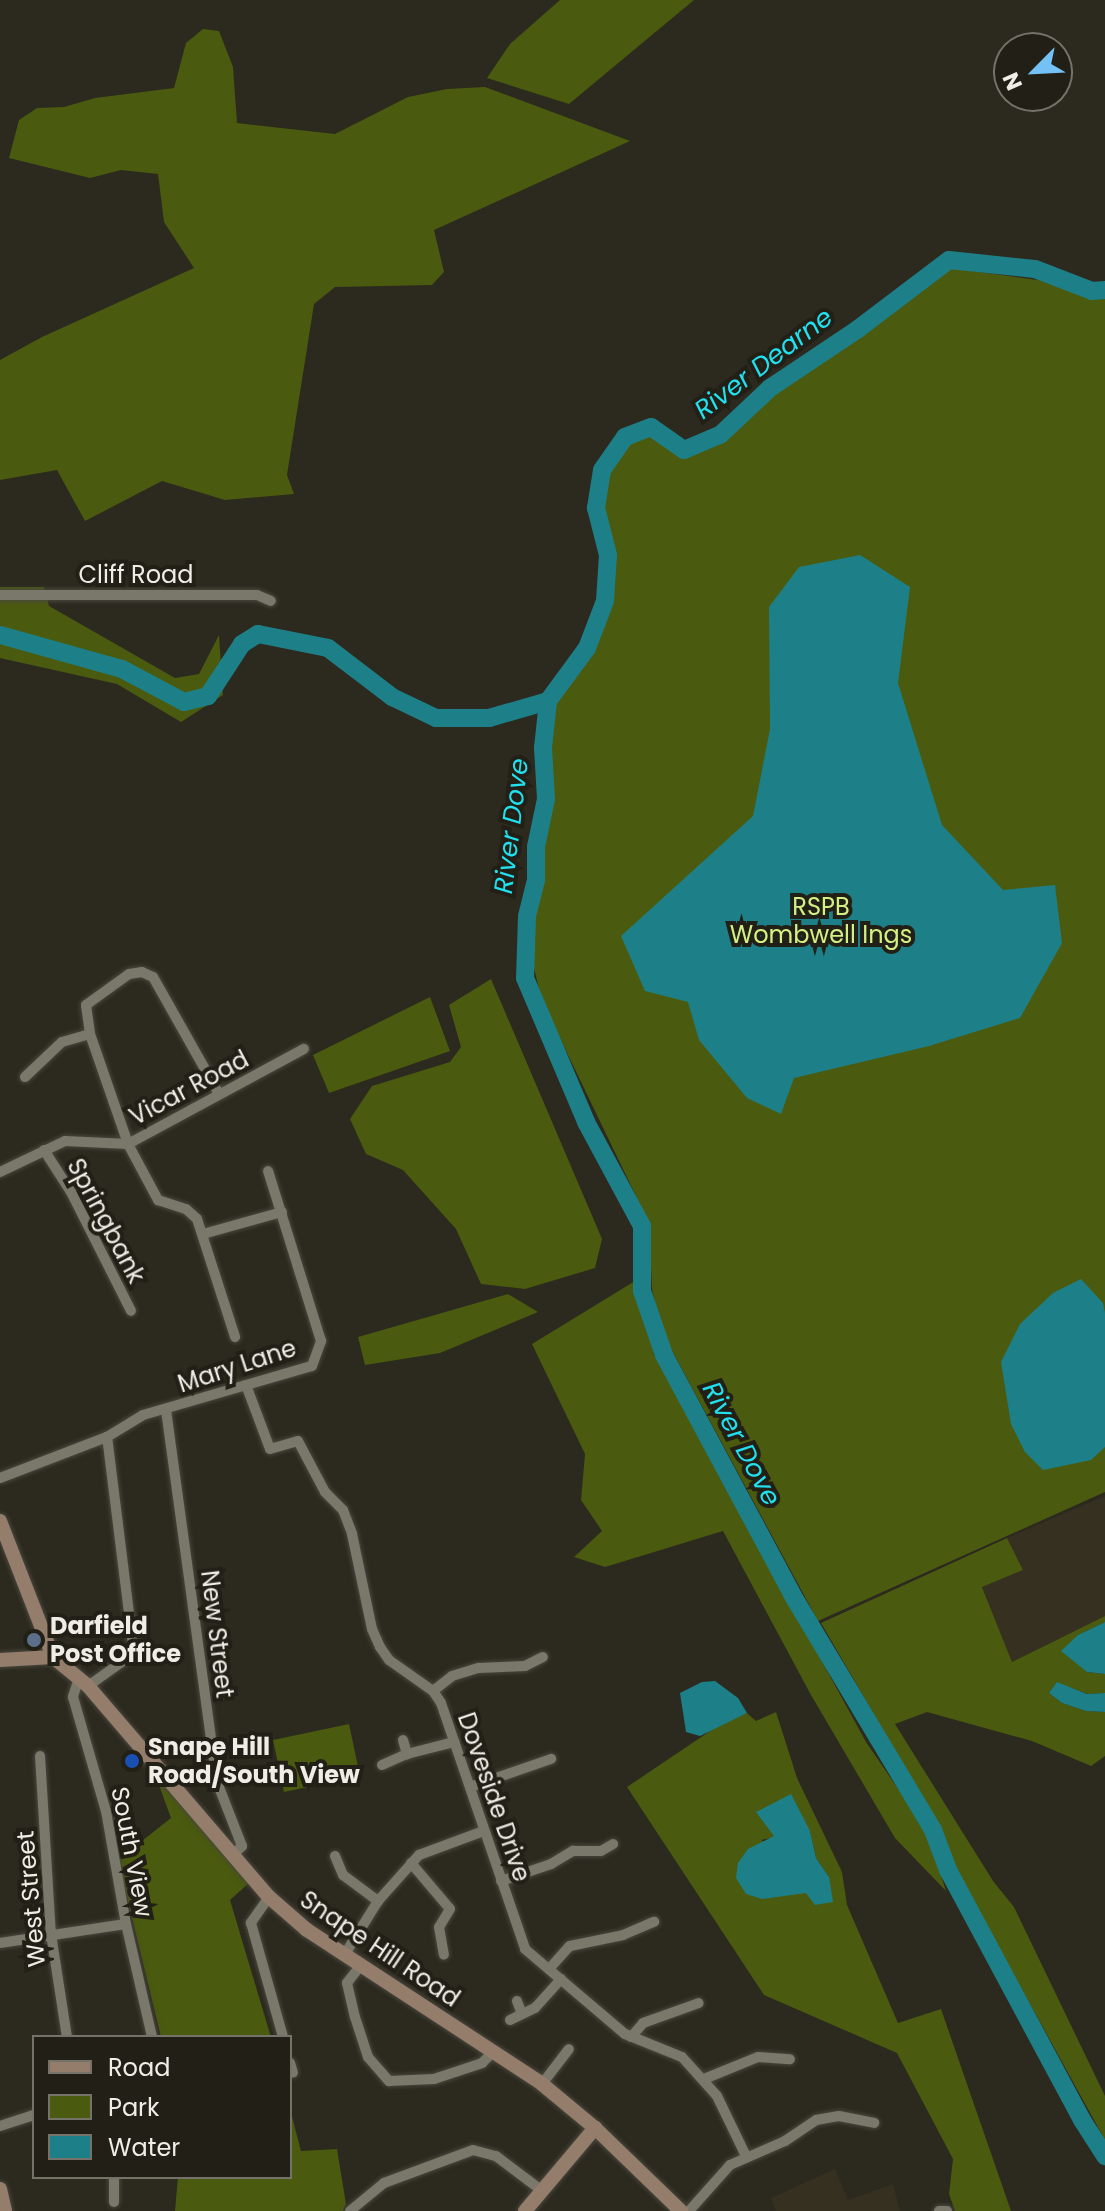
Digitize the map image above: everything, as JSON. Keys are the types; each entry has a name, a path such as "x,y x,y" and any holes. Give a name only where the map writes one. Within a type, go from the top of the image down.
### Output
{"main road":[{"name":"Snape Hill Road","path":"0,1521 53,1657 83,1682 269,1897 307,1930 542,2084 595,2128 681,2211"},
{"path":"0,1660 53,1657"},
{"path":"525,2211 595,2128"},
{"path":"0,2189 5,2211"}],"street":[{"name":"Cliff Road","path":"0,595 257,595 271,601"},
{"path":"219,1094 153,977 142,972 129,974 86,1005 90,1034 128,1144 158,1200 186,1209 197,1219 235,1337"},
{"path":"25,1077 62,1042 90,1034"},
{"name":"Vicar Road","path":"0,1172 65,1141 128,1144 304,1049"},
{"name":"Springbank","path":"44,1150 71,1192 131,1311"},
{"path":"203,1234 282,1212 268,1171"},
{"name":"Mary Lane","path":"0,1478 107,1437 143,1415 312,1366 321,1341 282,1212"},
{"name":"Doveside Drive","path":"246,1385 270,1449 298,1441 325,1492 343,1510 352,1534 372,1629 380,1647 389,1660 433,1691 441,1703 525,1949 631,2037 682,2057 704,2079 729,2115 746,2156"},
{"name":"New Street","path":"166,1410 217,1782 242,1846 233,1855"},
{"path":"83,1682 126,1659 133,1645 107,1437"},
{"path":"433,1691 452,1676 479,1668 525,1666 543,1657"},
{"name":"South View","path":"83,1682 73,1697 106,1811 126,1924 152,2035"},
{"path":"403,1740 407,1754"},
{"path":"382,1765 407,1754 454,1742"},
{"name":"West Street","path":"40,1756 51,1934 67,2035"},
{"path":"470,1787 551,1759"},
{"path":"345,1954 378,1901 419,1855 484,1831"},
{"path":"501,1881 551,1864 573,1851 601,1851 613,1844"},
{"path":"335,1856 343,1875 378,1901"},
{"path":"411,1863 450,1909 439,1927 444,1955"},
{"path":"269,1897 251,1923 282,2035"},
{"path":"549,1969 570,1946 623,1935 654,1922"},
{"path":"0,1943 126,1924"},
{"path":"361,1965 347,1983 368,2057 382,2076 397,2083 434,2079 482,2063 493,2052"},
{"path":"510,2020 535,2008 561,1979"},
{"path":"517,2001 522,2014"},
{"path":"631,2037 643,2023 699,2003"},
{"path":"542,2084 569,2049"},
{"path":"704,2079 758,2057 790,2059"},
{"path":"0,2126 32,2116"},
{"path":"689,2211 722,2172 746,2156 785,2141 816,2120 839,2116 874,2123"},
{"path":"350,2211 384,2183 473,2150 496,2156 541,2190"},
{"path":"114,2179 114,2202"},
{"path":"939,2211 947,2211"}],"shaded area":[{"path":"1105,1496 1105,1616 1012,1662 982,1586 1023,1570 1007,1538"},
{"path":"835,2169 848,2200 893,2184 900,2211 776,2211 771,2198"}],"green space":[{"path":"560,0 694,0 569,104 487,78 510,44"},
{"path":"203,29 219,31 233,67 237,123 335,134 408,97 447,89 485,87 630,141 434,230 444,272 432,285 335,287 314,304 287,475 294,494 225,500 162,481 85,521 57,470 0,480 0,360 42,337 194,268 164,222 158,174 121,170 90,178 9,158 19,120 37,108 64,107 95,98 174,88 186,43"},
{"name":"RSPB Wombwell Ings","path":"950,268 1038,280 1092,298 1105,297 1105,1492 818,1621 663,1334 652,1290 649,1223 542,1001 533,964 533,929 549,806 549,749 555,705 593,648 611,603 613,555 602,506 607,472 626,442 651,434 681,455 723,441 777,391"},
{"path":"0,587 44,587 49,606 175,678 199,674 219,635 223,695 181,722 117,684 0,658"},
{"path":"491,979 602,1239 595,1268 525,1289 481,1284 456,1229 403,1170 366,1154 350,1119 372,1086 450,1062 461,1047 449,1005"},
{"path":"430,997 450,1051 329,1093 313,1055"},
{"path":"635,1281 654,1354 866,1742 927,1831 946,1891 895,1838 811,1695 723,1531 605,1567 574,1557 602,1531 581,1500 585,1454 532,1344"},
{"path":"508,1294 538,1312 440,1353 365,1365 358,1337"},
{"path":"1007,1538 1023,1570 982,1587 1012,1662 1105,1616 1105,1622 1078,1635 1087,1672 1105,1674 1105,1693 1088,1694 1057,1683 1049,1693 1062,1703 1086,1711 1105,1712 1105,1756 1091,1766 1032,1741 927,1712 895,1724 993,1881 1014,1907 1105,2096 1105,2140 954,1866 938,1825 821,1623"},
{"path":"776,1712 797,1778 842,1872 847,1905 898,2023 941,2009 1011,2211 955,2211 949,2194 953,2159 897,2053 764,1995 627,1787 722,1723 747,1713 756,1721","holes":["810,1831 816,1858 829,1877 761,1840"]},
{"path":"349,1724 360,1776 284,1792 273,1740"},
{"path":"156,1777 250,1882 230,1900 270,2035 161,2035 118,1860 171,1818"},
{"path":"292,2117 301,2151 337,2149 346,2204 343,2211 175,2211 178,2179 292,2179"}],"water":[{"path":"860,555 910,587 898,683 942,825 1003,890 1055,885 1062,943 1020,1018 929,1046 794,1078 781,1114 747,1098 699,1040 688,1002 645,991 621,936 753,816 770,729 769,607 799,567"},
{"path":"1081,1279 1103,1303 1105,1313 1105,1447 1091,1460 1043,1470 1025,1452 1011,1424 1001,1362 1020,1324 1053,1293"},
{"path":"1105,1622 1105,1674 1087,1672 1061,1651 1078,1635"},
{"path":"715,1681 738,1698 747,1713 700,1736 686,1732 680,1693 702,1682"},
{"path":"1057,1682 1087,1694 1105,1693 1105,1712 1086,1711 1062,1703 1049,1693"},
{"path":"791,1794 810,1831 816,1858 829,1877 833,1902 815,1905 806,1893 762,1899 746,1894 736,1878 738,1863 748,1849 774,1836 756,1812"}],"waterway":[{"name":"River Dearne","path":"0,635 122,669 184,702 208,696 242,644 258,634 328,648 392,697 436,718 489,718 548,701 587,648 605,601 608,555 596,508 602,470 625,437 651,427 684,450 720,435 770,388 858,329 949,260 1035,269 1092,291 1105,290"},
{"name":"River Dove","path":"548,701 543,748 546,799 536,847 536,880 527,916 525,978 586,1122 642,1226 642,1291 664,1355 796,1601 933,1830 948,1870 1082,2120 1105,2156"}],"place":[{"name":"Darfield Post Office","path":"34,1640"},
{"name":"Snape Hill Road/South View","path":"132,1761"}]}
